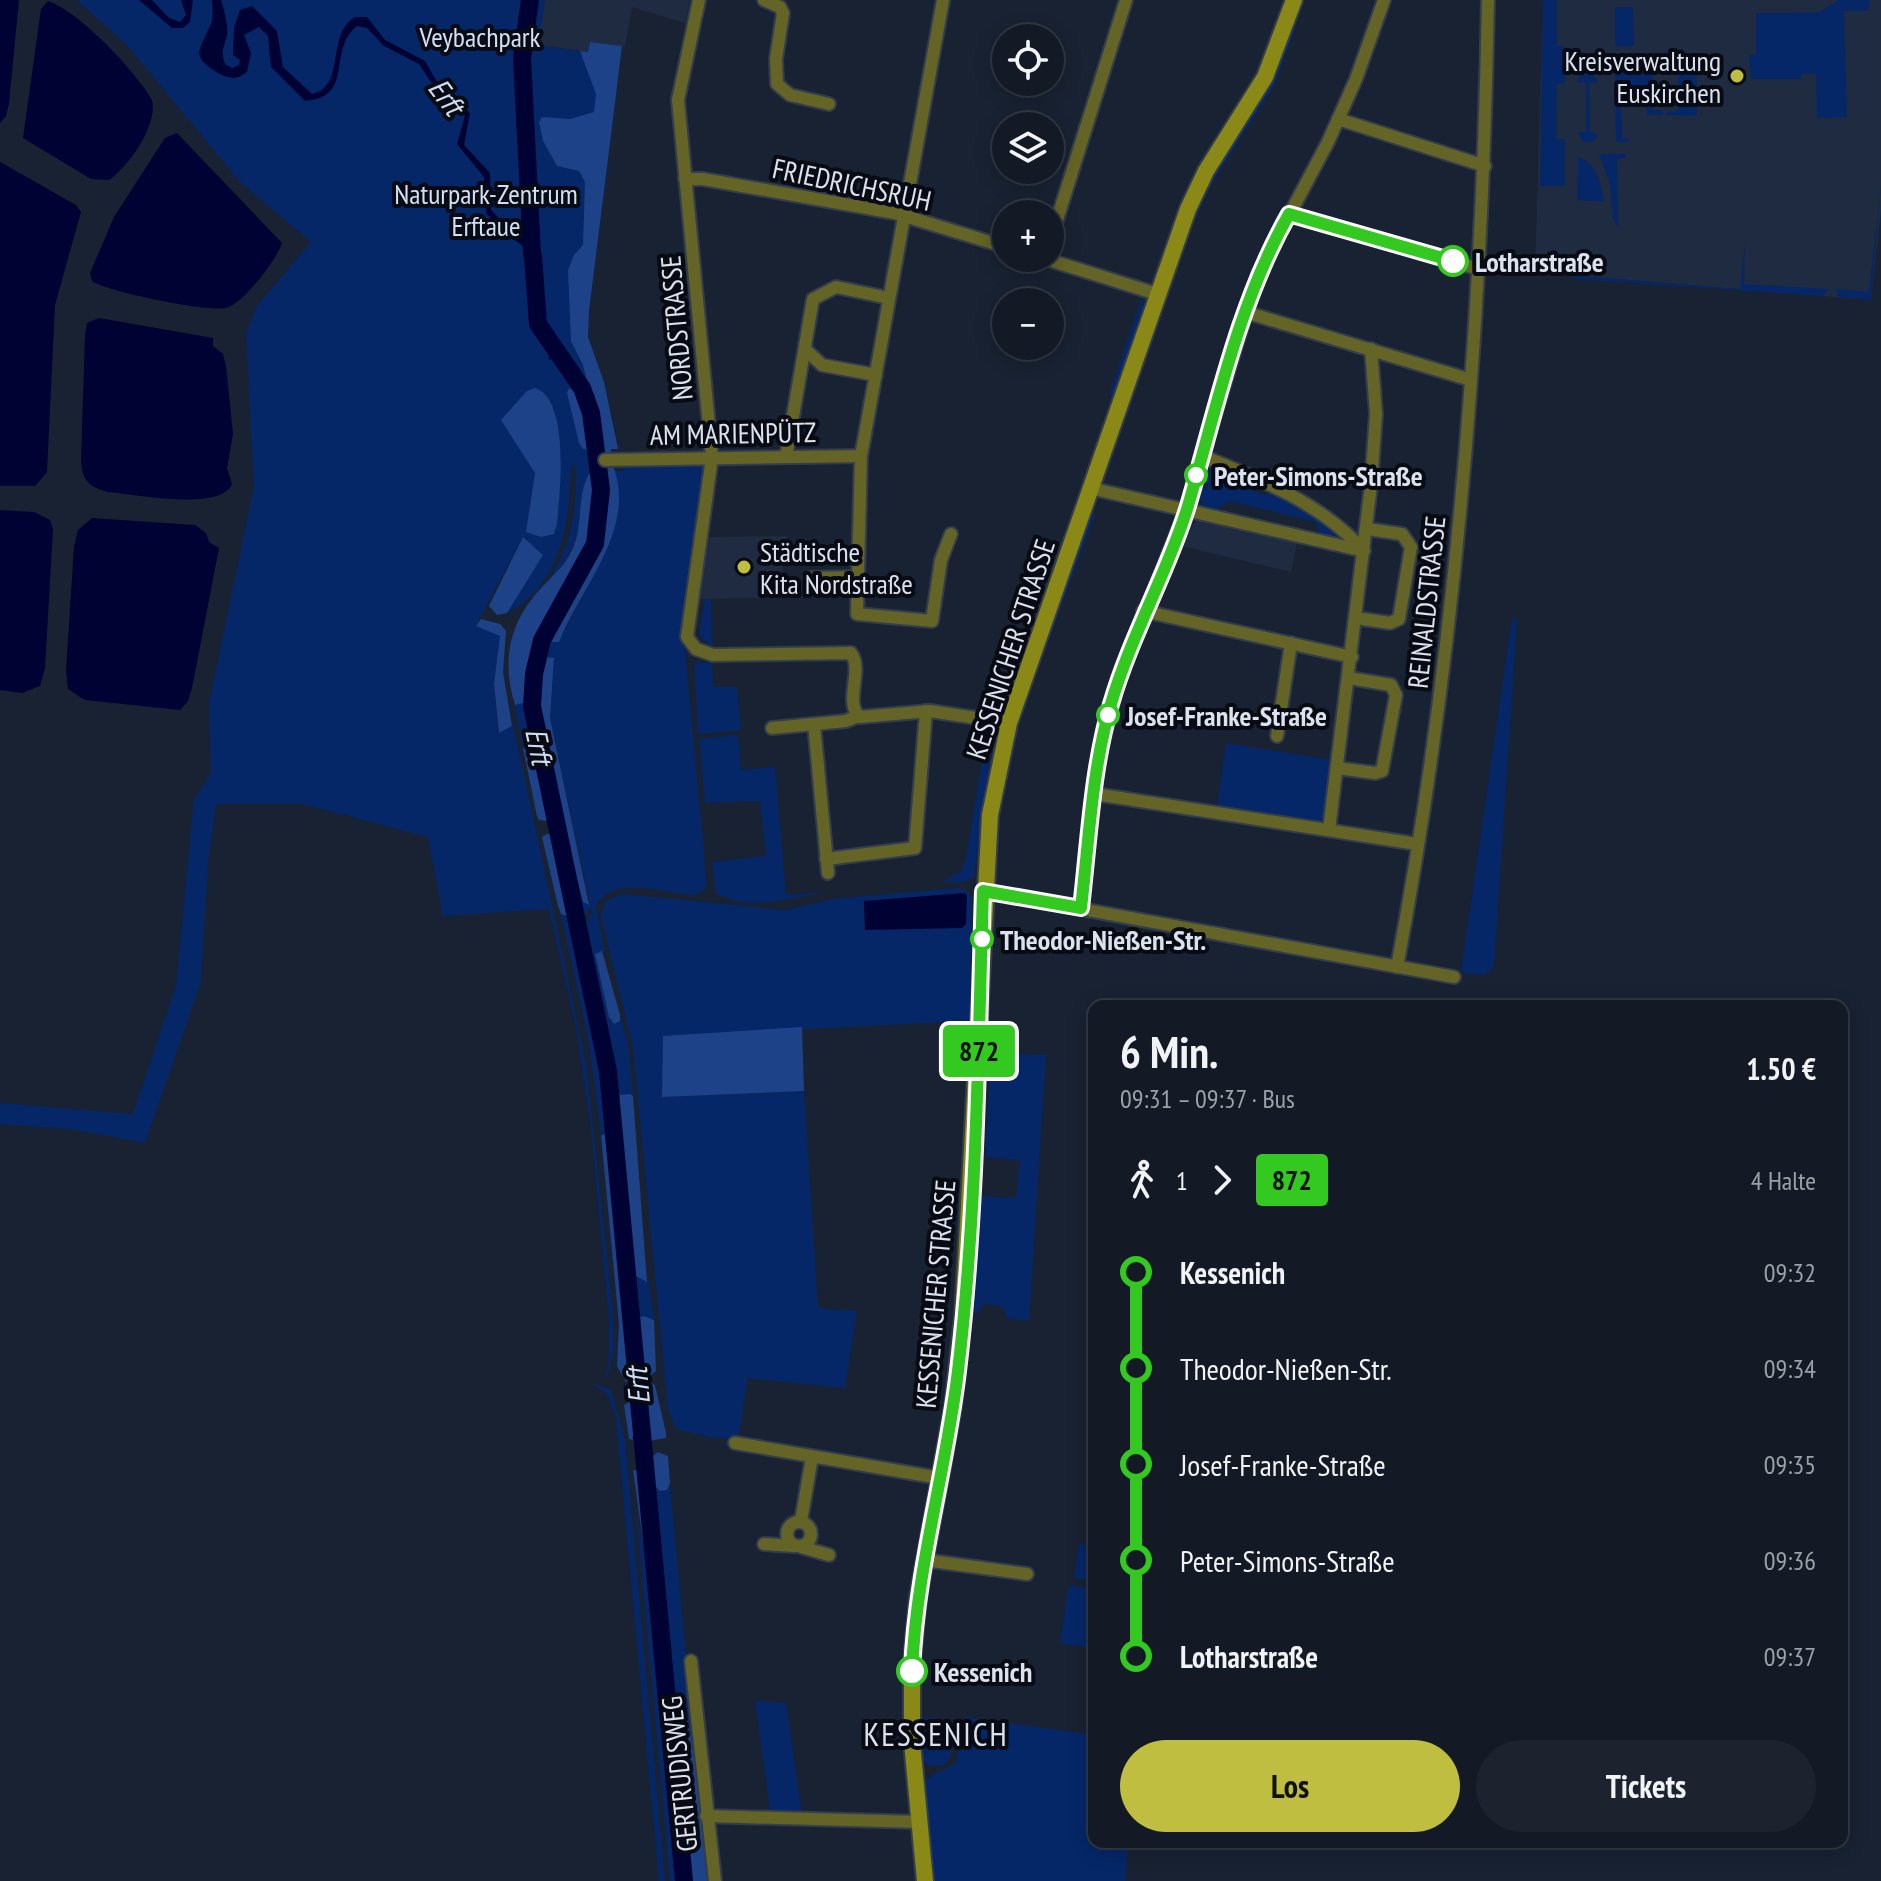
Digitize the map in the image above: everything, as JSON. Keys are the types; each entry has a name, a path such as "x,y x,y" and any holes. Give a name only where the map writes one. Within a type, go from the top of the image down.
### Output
{"main road":[{"name":"KESSENICHER STRASSE","path":"925,1881 912,1680 924,1560 956,1390 967,1273 983,891 990,815 1009,723 1157,294 1196,190 1265,77 1294,0"}],"street":[{"name":"NORDSTRASSE","path":"699,0 678,92 712,457 687,637 696,649 713,655 851,653 855,663 854,709 858,716"},
{"path":"764,0 780,7 783,13 776,59 777,84 790,95 829,104"},
{"path":"943,0 861,456 857,614 930,622 935,615 941,560 951,534"},
{"path":"1063,200 1126,0"},
{"path":"1081,908 1110,706 1143,611 1186,510 1258,274 1338,119 1384,0"},
{"name":"REINALDSTRASSE","path":"1397,967 1443,683 1479,269 1485,166 1488,0"},
{"path":"1338,119 1485,166"},
{"name":"FRIEDRICHSRUH","path":"685,179 715,181 904,216 992,243"},
{"path":"1289,214 1479,269"},
{"path":"1064,264 1157,294"},
{"path":"786,457 813,299 836,287 889,298"},
{"path":"1245,312 1471,380"},
{"path":"805,349 822,365 876,375"},
{"path":"1329,830 1367,529 1376,414 1371,349"},
{"name":"AM MARIENPÜTZ","path":"605,460 861,456"},
{"path":"1202,456 1300,500 1341,527 1364,551"},
{"path":"1090,488 1364,551"},
{"path":"1356,618 1390,623 1399,619 1411,547 1402,534 1367,529"},
{"path":"810,578 858,577"},
{"path":"1143,611 1352,657"},
{"path":"1277,736 1291,643"},
{"path":"1337,768 1382,771 1396,695 1391,685 1349,678"},
{"path":"772,728 846,721 858,716 926,711 1009,723"},
{"path":"826,859 909,852 915,848 926,711"},
{"path":"814,724 828,873"},
{"path":"1095,794 1417,844"},
{"path":"983,891 1454,977"},
{"path":"735,1443 940,1478"},
{"path":"798,1546 809,1541 810,1530 801,1521 812,1457"},
{"path":"764,1544 798,1546 829,1555"},
{"path":"924,1560 1027,1574"},
{"name":"GERTRUDISWEG","path":"691,1661 715,1881"},
{"path":"706,1816 919,1822"}],"shaded area":[{"path":"545,0 690,0 685,23 632,7 625,47 590,42 588,52 538,45"},
{"path":"1543,0 1881,0 1881,210 1871,300 1535,272"},
{"path":"590,42 622,46 589,311 588,337 604,382 618,449 611,449 611,455 602,458 593,403 595,393 591,399 583,365 571,341 568,270 574,255 583,245 585,182 579,171 557,166 543,141 539,122 542,117 570,119 594,112 596,94 580,51 588,52"},
{"path":"535,388 546,396 554,410 560,448 557,523 554,534 541,537 526,532 535,473 501,420 527,391"},
{"path":"569,388 581,396 592,444 590,450 583,449 579,443 567,393"},
{"path":"603,462 612,463 618,487 618,511 613,533 559,642 549,642 553,621 588,570 602,538 605,500"},
{"path":"589,474 595,474 596,519 590,546 552,607 538,637 527,702 515,705 509,670 512,638 525,609 571,552"},
{"path":"1197,519 1297,542 1291,572 1181,546"},
{"name":"Städtische Kita Nordstraße","path":"787,536 779,597 700,599 709,537"},
{"path":"523,537 543,555 507,613 497,615 489,606"},
{"path":"481,619 500,624 506,631 503,672 512,726 499,733 494,684 500,636 476,626"},
{"path":"546,657 554,658 550,718 589,905 583,902 567,839 560,824 542,743 538,682 541,661"},
{"path":"535,747 549,815 546,821 539,820 537,816 523,748"},
{"path":"553,834 571,911 567,916 561,914 558,906 542,837"},
{"path":"602,951 620,1015 620,1021 614,1024 609,1017 595,954"},
{"path":"802,1027 804,1091 662,1097 663,1036"},
{"path":"620,1095 633,1096 647,1282 634,1275 615,1100"},
{"path":"612,1134 634,1378 626,1382 617,1366 619,1324 601,1135"},
{"path":"644,1316 654,1320 656,1371 649,1377 642,1373 637,1318"},
{"path":"643,1385 655,1385 666,1438 649,1441"},
{"path":"636,1402 640,1436 634,1436 634,1440 640,1442 629,1439 624,1405"},
{"path":"658,1452 668,1456 670,1484 667,1490 660,1491 653,1485 651,1458"},
{"path":"633,1470 644,1471 643,1542"},
{"path":"683,1716 688,1719 712,1881 689,1881 679,1760"}],"green space":[{"path":"77,0 545,0 538,45 587,52 590,42 622,46 588,337 604,382 618,449 611,449 605,462 595,463 595,474 589,474 578,532 559,569 548,580 563,554 572,525 575,465 571,466 565,529 551,569 526,601 507,613 543,555 523,537 476,626 501,635 494,684 498,732 512,726 512,720 586,1062 613,1313 614,1349 608,1376 605,1375 609,1364 609,1317 591,1129 577,1032 549,909 443,916 428,837 303,804 216,804 208,862 201,982 145,1143 72,1129 0,1124 0,1103 133,1114 176,986 194,800 211,773 209,704 254,487 246,333 257,306 311,242 240,182 128,46","holes":["559,429 559,505 554,533 526,532 535,473"]},
{"path":"1543,0 1557,0 1557,46 1565,46 1565,83 1557,84 1556,134 1557,139 1565,139 1565,186 1540,186"},
{"path":"1839,0 1870,0 1868,11 1844,11 1847,117 1817,118 1816,74 1802,74 1801,79 1751,79 1749,55 1756,54 1756,13 1819,12"},
{"path":"1615,7 1633,7 1634,46 1615,46"},
{"path":"1291,27 1296,28 1274,86 1210,187 1172,272 1193,211"},
{"path":"1592,72 1598,82 1589,83 1590,131 1598,135 1594,141 1583,142 1577,132 1586,132 1586,83 1577,82 1581,73"},
{"path":"1615,72 1660,72 1653,75 1653,110 1661,110 1664,115 1647,115 1646,92 1621,92 1622,138 1629,139 1629,142 1616,142"},
{"path":"1670,72 1697,72 1697,116 1667,115 1666,112 1678,110 1678,75"},
{"path":"1599,154 1626,154 1626,158 1617,159 1618,227 1613,218 1610,184"},
{"path":"1578,157 1594,170 1604,202 1577,200"},
{"path":"1881,185 1871,300 1839,297 1835,289 1869,292"},
{"path":"1745,242 1744,284 1829,289 1823,296 1576,279 1568,275 1740,289"},
{"path":"1142,297 1144,309 1113,397 1109,396"},
{"path":"706,462 683,627 707,886 697,895 642,888 615,890 604,896 596,906 605,952 595,954 609,1017 612,1023 620,1021 620,1015 628,1042 633,1096 630,1094 615,1100 608,1043 583,927 592,914 591,907 582,919 560,824 567,839 583,901 590,903 550,718 554,658 541,661 547,640 565,629 609,547 615,522 615,471 622,471 630,463"},
{"path":"1209,467 1226,472 1226,480 1265,495 1274,490 1297,503 1342,538 1321,537 1316,522 1230,501 1217,510 1205,507 1200,500 1202,488 1207,489"},
{"path":"1089,513 1095,515 1027,699 1026,698"},
{"path":"705,599 711,599 712,647 699,635"},
{"path":"1512,619 1517,619 1494,967 1484,975 1461,972"},
{"path":"712,662 713,687 737,687 741,730 698,734 694,663"},
{"path":"527,702 535,747 523,748 514,704"},
{"path":"988,726 993,737 974,877 964,882 942,882 961,871 966,859"},
{"path":"738,735 741,770 775,767 786,895 825,892 756,903 729,899 716,893 712,862 766,856 760,801 705,803 699,739"},
{"path":"1226,743 1333,760 1325,817 1318,822 1217,806"},
{"path":"957,888 969,892 972,900 970,1021 663,1036 662,1097 804,1091 818,1308 857,1311 845,1388 748,1378 738,1438 714,1438 676,1429 668,1410 633,1046 601,916 606,901 622,894 786,910 834,899"},
{"path":"571,911 600,1048 612,1134 601,1135 589,1043 561,914"},
{"path":"991,1053 1046,1055 1029,1321 1007,1318 1003,1307 983,1303 979,1313 974,1312 981,1196 1016,1198 1020,1160 985,1157"},
{"path":"634,1275 649,1281 654,1320 637,1318"},
{"path":"590,1382 611,1390 625,1440 665,1881 659,1881 616,1418 607,1394"},
{"path":"670,1484 698,1782 688,1719 683,1716 679,1760 653,1485 656,1489 670,1487"},
{"path":"646,1493 681,1881 670,1881 635,1499 641,1539"},
{"path":"1079,1544 1088,1545 1088,1580 1074,1578"},
{"path":"1069,1585 1088,1588 1088,1647 1060,1643"},
{"path":"755,1701 786,1703 802,1815 719,1811 770,1810"},
{"path":"925,1717 957,1722 951,1756 943,1765 930,1766 923,1760"},
{"path":"965,1717 1088,1734 1088,1848 1128,1848 1125,1881 935,1881 924,1780 956,1763"}],"water":[{"path":"0,0 19,0 9,103 6,116 0,123"},
{"path":"139,0 152,0 169,18 180,22 186,15 181,0 193,0 190,22 183,28 172,28"},
{"path":"212,0 221,0 226,20 225,64 232,68 239,65 240,60 233,55 234,28 240,10 252,6 277,31 283,67 312,94 323,89 329,81 341,36 346,25 355,17 367,17 385,40 425,61 437,82 470,113 464,145 490,173 491,210 504,223 532,240 541,269 536,280 523,246 501,230 486,213 484,177 457,144 465,116 437,91 419,64 384,46 367,28 357,26 343,48 336,82 330,91 321,98 305,101 271,67 268,36 259,27 244,35 251,53 247,72 243,75 233,78 226,76 203,62 199,52 212,20"},
{"path":"48,1 75,17 106,44 152,100 151,121 146,133 125,165 109,180 91,179 23,138 41,9"},
{"path":"177,133 282,243 258,280 226,308 158,300 92,281 90,273 114,217 165,138"},
{"path":"0,162 76,205 81,212 55,305 47,472 35,486 0,486"},
{"path":"99,318 213,338 213,346 223,354 226,366 233,434 227,468 232,484 224,492 211,497 176,499 108,492 88,482 81,460 85,335 87,323"},
{"path":"0,510 34,512 50,520 53,529 45,668 40,686 22,693 0,690"},
{"path":"92,518 195,525 206,533 209,542 219,548 192,688 188,701 180,710 85,700 68,689 66,671 74,546 78,530"},
{"path":"967,895 966,924 962,928 865,930 864,901"}],"waterway":[{"path":"530,0 522,58 532,254"},
{"name":"Erft","path":"533,256 538,324 582,388 591,413 601,490 595,544 542,640 534,674 532,706 608,1071 684,1881"},
{"path":"550,358 558,352"},
{"name":"Erft","path":"634,1438 644,1440"}],"bus line":[{"name":"872","path":"912,1671 918,1597 953,1407 963,1316 980,1027 983,891 1081,908 1099,758 1110,706 1143,611 1186,510 1258,274 1289,214 1453,261"}],"place":[{"name":"Kreisverwaltung Euskirchen","path":"1737,76"},
{"name":"Lotharstraße","path":"1453,261"},
{"name":"Peter-Simons-Straße","path":"1196,475"},
{"name":"Städtische Kita Nordstraße","path":"744,567"},
{"name":"Josef-Franke-Straße","path":"1108,715"},
{"name":"Theodor-Nießen-Str.","path":"982,939"},
{"name":"Kessenich","path":"912,1671"}],"district":[{"name":"KESSENICH","path":"936,1734"}],"park label":[{"name":"Veybachpark","path":"480,36"},
{"name":"Naturpark-Zentrum Erftaue","path":"486,209"}]}
